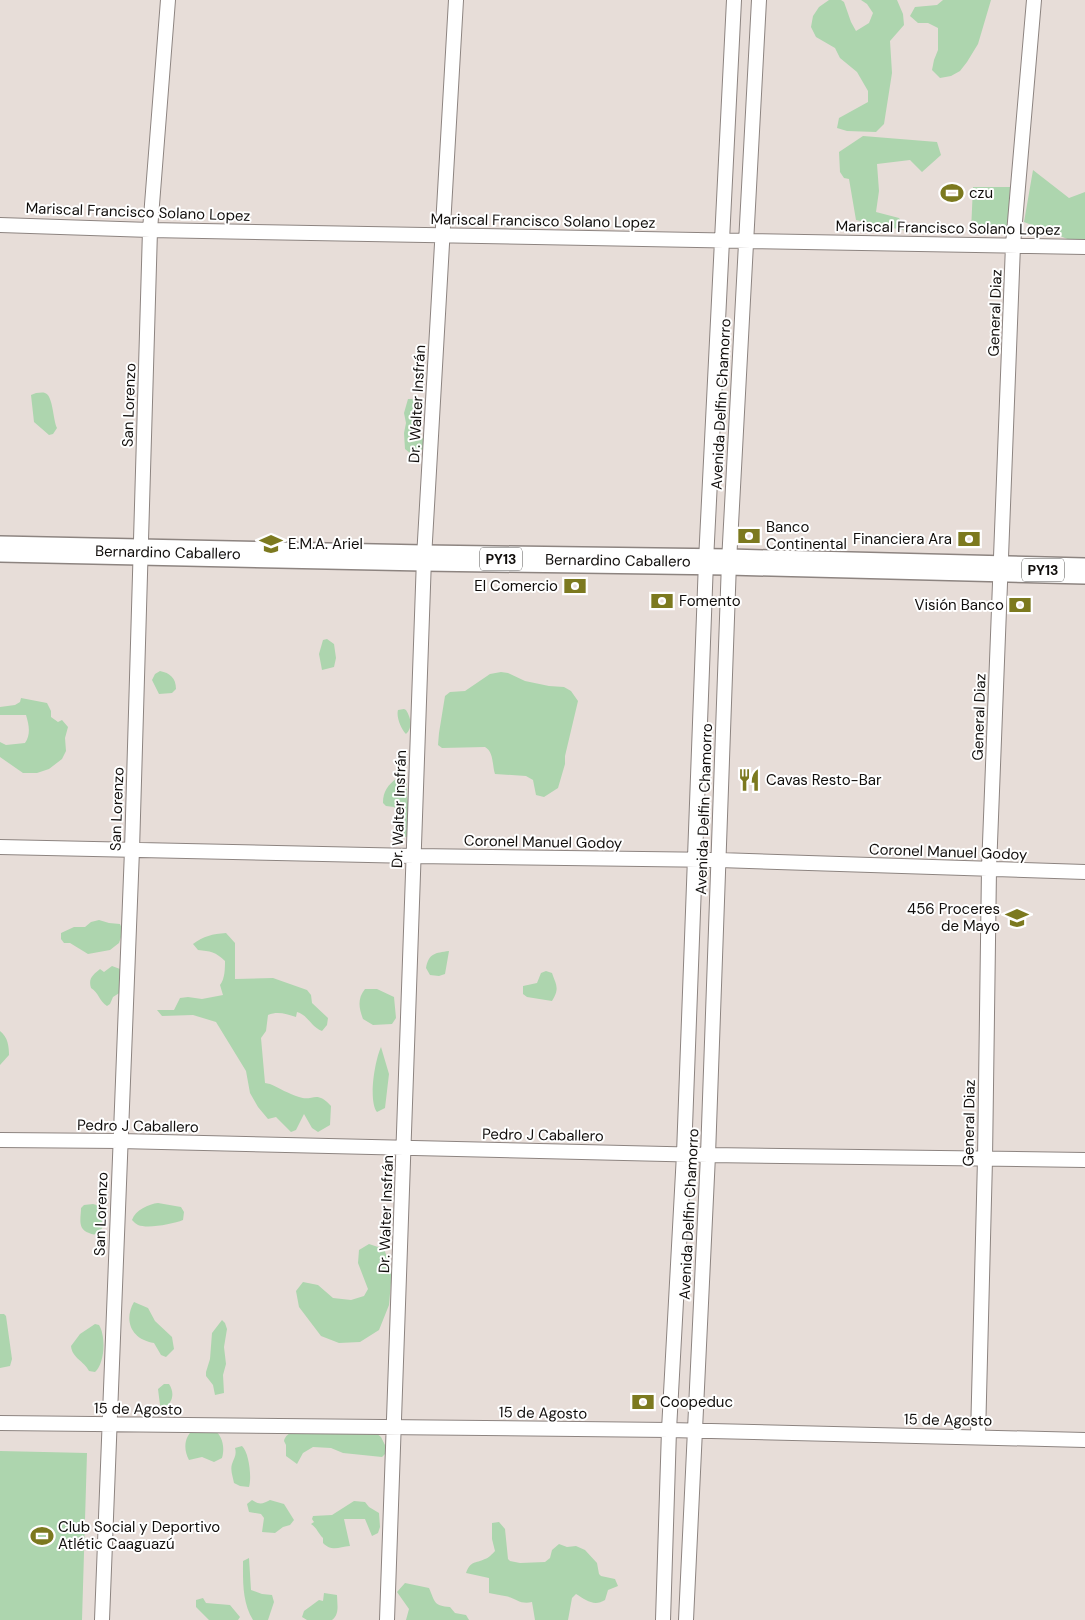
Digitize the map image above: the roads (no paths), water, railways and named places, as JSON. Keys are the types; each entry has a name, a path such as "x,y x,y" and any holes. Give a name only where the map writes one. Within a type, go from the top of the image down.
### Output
{"highway":[{"name":"Bernardino Caballero","path":"0,549 717,562 1085,571"}],"street":[{"name":"San Lorenzo","path":"102,1620 132,850 150,230 168,0"},
{"name":"Dr. Walter Insfrán","path":"387,1620 424,558 456,0"},
{"name":"Avenida Delfin Chamorro","path":"686,1620 708,1155 719,860 717,562 722,240 734,0"},
{"name":"Avenida Delfin Chamorro","path":"663,1620 669,1430 684,1154 695,860 717,562 746,241 758,0"},
{"name":"General Diaz","path":"978,1437 985,1159 989,869 1013,245 1034,0"},
{"name":"Mariscal Francisco Solano Lopez","path":"0,225 150,230 1085,247"},
{"name":"Coronel Manuel Godoy","path":"0,846 414,856 719,860 1085,872"},
{"name":"Pedro J Caballero","path":"0,1140 120,1141 708,1155 1085,1160"},
{"name":"15 de Agosto","path":"0,1423 669,1430 1085,1440"}],"place":[{"name":"czu","path":"952,193"},
{"name":"Banco Continental","path":"749,536"},
{"name":"Financiera Ara","path":"969,539"},
{"name":"E.M.A. Ariel","path":"271,544"},
{"name":"El Comercio","path":"575,586"},
{"name":"Fomento","path":"662,601"},
{"name":"Visión Banco","path":"1020,605"},
{"name":"Cavas Resto-Bar","path":"749,780"},
{"name":"456 Proceres de Mayo","path":"1017,918"},
{"name":"Coopeduc","path":"643,1402"},
{"name":"Club Social y Deportivo Atlétic Caaguazú","path":"42,1536"}]}
